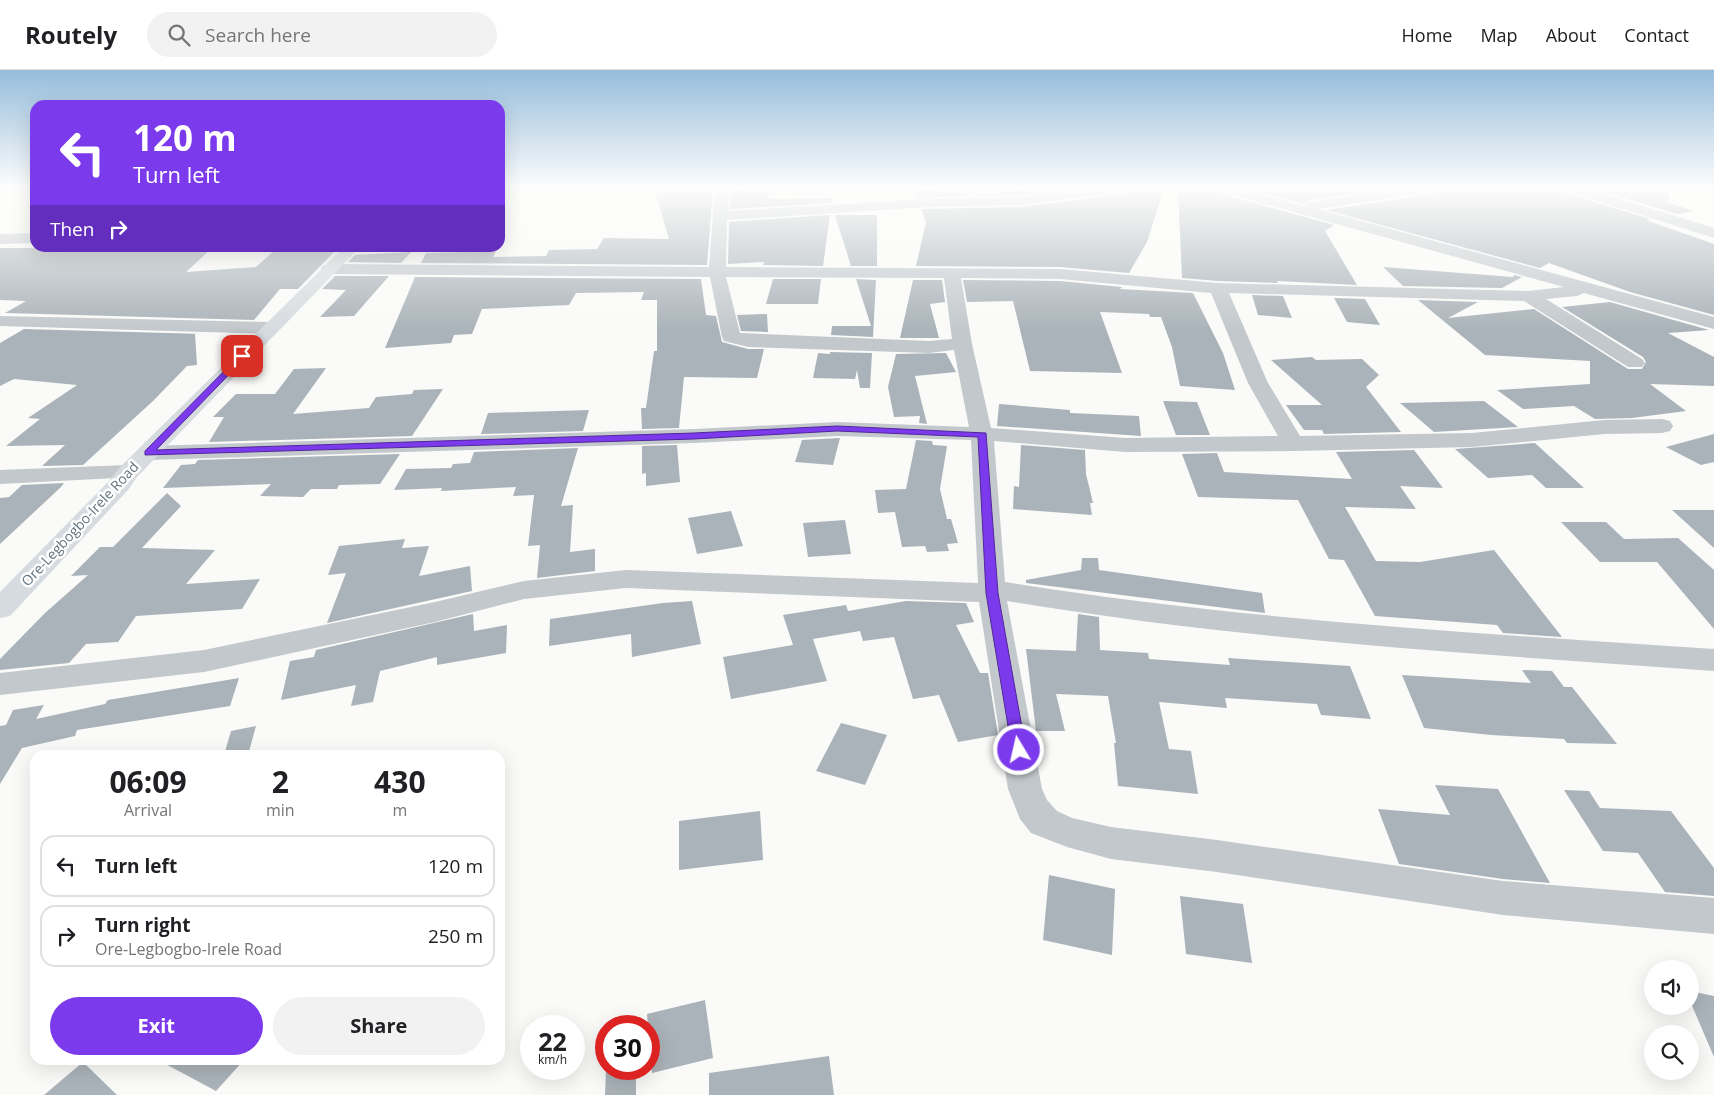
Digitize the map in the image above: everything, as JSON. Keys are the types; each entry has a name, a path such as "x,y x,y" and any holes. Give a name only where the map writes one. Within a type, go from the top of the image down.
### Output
{"main road":[{"name":"Ore-Legbogbo-Irele Road","path":"0,610 119,485 128,472 269,328 347,252"}],"street":[{"path":"719,236 717,272 732,338 748,341 920,346 962,344"},
{"path":"1400,236 1714,323"},
{"path":"0,240 30,238"},
{"path":"329,269 1060,274 1218,288 1528,296 1577,291 1572,283"},
{"path":"952,272 962,344 982,435 992,591 1026,789 1033,809 1044,822 1067,832 1111,844 1217,856 1502,898 1714,916"},
{"path":"1218,288 1258,383 1294,444"},
{"path":"1528,296 1635,363"},
{"path":"0,321 269,328"},
{"path":"148,453 694,436 837,429 1046,437 1125,445 1472,440 1604,428 1662,426"},
{"path":"0,477 128,472"},
{"path":"0,684 204,661 435,612 524,590 588,581 626,579 992,591 1094,606 1367,636 1714,660"}],"building":[{"path":"668,236 709,236 707,265 421,263 426,253 496,252 493,257 546,256 549,250 597,249 604,238 669,239"},
{"path":"729,236 827,236 823,266 763,265 764,262 728,264"},
{"path":"842,236 877,236 877,266 851,266"},
{"path":"923,236 1149,236 1129,273 1060,267 916,266"},
{"path":"1180,236 1328,236 1357,285 1277,281 1278,283 1218,281 1182,278"},
{"path":"1421,236 1691,236 1714,244 1714,315 1630,292 1549,263 1540,268"},
{"path":"0,248 30,248 30,252 208,252 186,272 256,267 273,252 334,252 298,289 280,289 254,320 5,313 26,301 0,300"},
{"path":"411,252 401,263 348,262 355,255"},
{"path":"1383,267 1522,277 1502,288 1403,286"},
{"path":"335,276 389,276 354,316 320,317 346,290 322,289"},
{"path":"415,277 701,279 706,315 716,316 722,342 748,349 764,349 757,378 684,377 679,428 642,429 641,408 646,408 654,351 657,351 657,300 641,300 644,292 576,293 569,305 482,309 472,334 454,335 451,343 385,348"},
{"path":"773,279 821,279 818,304 766,304"},
{"path":"856,279 876,280 873,337 831,335 832,326 871,326"},
{"path":"913,280 942,280 945,302 930,304 939,338 900,338"},
{"path":"963,280 1060,281 1122,287 1120,289 1193,293 1223,353 1235,390 1180,386 1172,347 1161,317 1150,317 1149,314 1100,312 1122,373 1030,371 1013,301 967,302"},
{"path":"1252,295 1283,296 1292,318 1258,315"},
{"path":"1334,298 1365,299 1380,325 1347,322"},
{"path":"1418,300 1478,302 1448,318 1534,309 1628,369 1642,369 1646,362 1643,357 1562,307 1610,302 1709,330 1668,333 1714,357 1714,386 1650,384 1686,411 1632,418 1595,419 1574,406 1523,409 1497,390 1590,384 1590,361 1485,355"},
{"path":"767,314 768,332 741,331 737,315"},
{"path":"24,329 203,334 195,334 197,365 187,366 153,401 83,465 42,466 65,445 6,446 40,419 28,418 77,385 14,379 0,386 0,343"},
{"path":"830,352 872,353 870,388 860,388 857,370 855,379 813,378 818,353 830,354"},
{"path":"946,353 956,372 915,376 927,424 919,423 920,416 894,417 888,387 896,354"},
{"path":"1312,357 1316,360 1362,359 1379,375 1366,387 1401,432 1324,434 1322,430 1304,430 1286,405 1322,405 1271,360"},
{"path":"326,368 293,414 369,408 376,397 412,394 414,390 443,389 412,436 209,442 224,417 213,417 236,394 275,394 294,369"},
{"path":"1163,401 1197,402 1210,435 1176,435"},
{"path":"1484,401 1518,427 1434,432 1400,403"},
{"path":"999,404 1070,410 1070,413 1139,416 1141,436 997,426"},
{"path":"589,410 583,431 481,434 488,413"},
{"path":"1714,434 1714,462 1701,465 1666,447"},
{"path":"840,438 833,465 795,462 802,440"},
{"path":"916,440 932,441 933,445 947,446 940,489 947,519 951,519 958,543 947,544 949,551 927,552 925,546 902,547 895,512 878,513 875,490 906,489"},
{"path":"1535,443 1584,488 1546,488 1532,475 1488,478 1455,449"},
{"path":"677,445 680,482 646,486 646,473 642,474 642,446"},
{"path":"1021,445 1085,450 1086,474 1093,503 1090,503 1092,515 1013,509 1014,486 1019,487"},
{"path":"578,448 561,506 573,505 570,552 595,549 595,571 537,578 540,545 528,546 534,495 513,496 516,487 441,491 442,488 394,490 406,469 451,468 453,464 470,463 474,452"},
{"path":"1414,450 1443,488 1400,486 1416,509 1345,507 1376,561 1420,562 1494,550 1562,637 1503,633 1497,625 1375,616 1344,560 1329,559 1298,500 1198,497 1182,454 1217,453 1224,472 1352,479 1336,452"},
{"path":"400,454 380,484 339,485 337,489 311,489 303,497 260,496 271,484 163,488 181,465 195,464 198,460"},
{"path":"64,483 0,544 0,498 9,497 22,485"},
{"path":"167,493 181,506 142,548 215,550 186,584 260,579 242,609 136,616 118,642 86,644 69,663 0,670 0,659 45,613 88,575 71,576 100,547 113,547"},
{"path":"1672,510 1714,510 1714,548"},
{"path":"731,511 743,546 697,554 688,518"},
{"path":"845,520 851,554 808,557 803,523"},
{"path":"1561,522 1606,522 1624,539 1678,538 1714,570 1714,629 1657,562 1600,562"},
{"path":"405,539 402,548 429,546 419,576 470,566 472,591 327,623 346,573 328,575 339,546"},
{"path":"1082,558 1098,558 1099,570 1262,593 1265,613 1026,583 1026,580 1081,570"},
{"path":"692,601 701,644 632,657 631,634 549,646 550,619 663,603"},
{"path":"906,601 966,603 974,622 956,625 980,673 988,673 998,735 958,742 939,695 913,699 894,637 863,641 860,631 813,639 827,681 731,699 723,657 793,645 783,615 846,605 848,611"},
{"path":"473,614 474,631 507,625 506,653 437,665 437,657 380,671 373,702 351,706 356,685 281,700 290,661 314,657 316,650"},
{"path":"1078,614 1099,617 1100,650 1148,653 1149,659 1230,665 1228,658 1350,666 1371,719 1321,715 1317,704 1225,698 1227,708 1159,702 1169,749 1191,751 1198,794 1118,786 1114,743 1116,743 1108,696 1056,694 1065,731 1036,731 1026,649 1076,651"},
{"path":"1522,670 1552,671 1564,687 1572,687 1617,744 1567,743 1564,739 1491,735 1424,728 1402,675 1531,683"},
{"path":"239,678 230,706 77,730 75,736 22,748 0,784 0,726 6,725 13,710 44,705 36,719 105,704 108,700"},
{"path":"841,723 887,735 865,785 816,771"},
{"path":"256,726 249,750 225,750 231,731"},
{"path":"1435,785 1498,789 1550,883 1503,879 1399,864 1378,809 1450,815"},
{"path":"1564,790 1589,791 1600,808 1671,811 1714,868 1714,896 1665,892 1638,853 1603,851"},
{"path":"760,811 763,860 679,870 679,821"},
{"path":"1049,875 1115,889 1112,955 1043,940"},
{"path":"1180,896 1243,904 1252,963 1186,954"},
{"path":"1699,993 1714,996 1714,1057 1696,1015 1699,1015"},
{"path":"705,1000 713,1058 660,1071 660,1015 647,1014"},
{"path":"829,1056 834,1095 709,1095 709,1073"},
{"path":"79,1065 86,1065 117,1095 44,1095"},
{"path":"167,1065 239,1065 216,1091"},
{"path":"606,1080 636,1080 636,1095 605,1095"}],"route":[{"path":"242,356 148,453 694,436 837,429 953,432 982,435 992,593 1019,750"}]}
